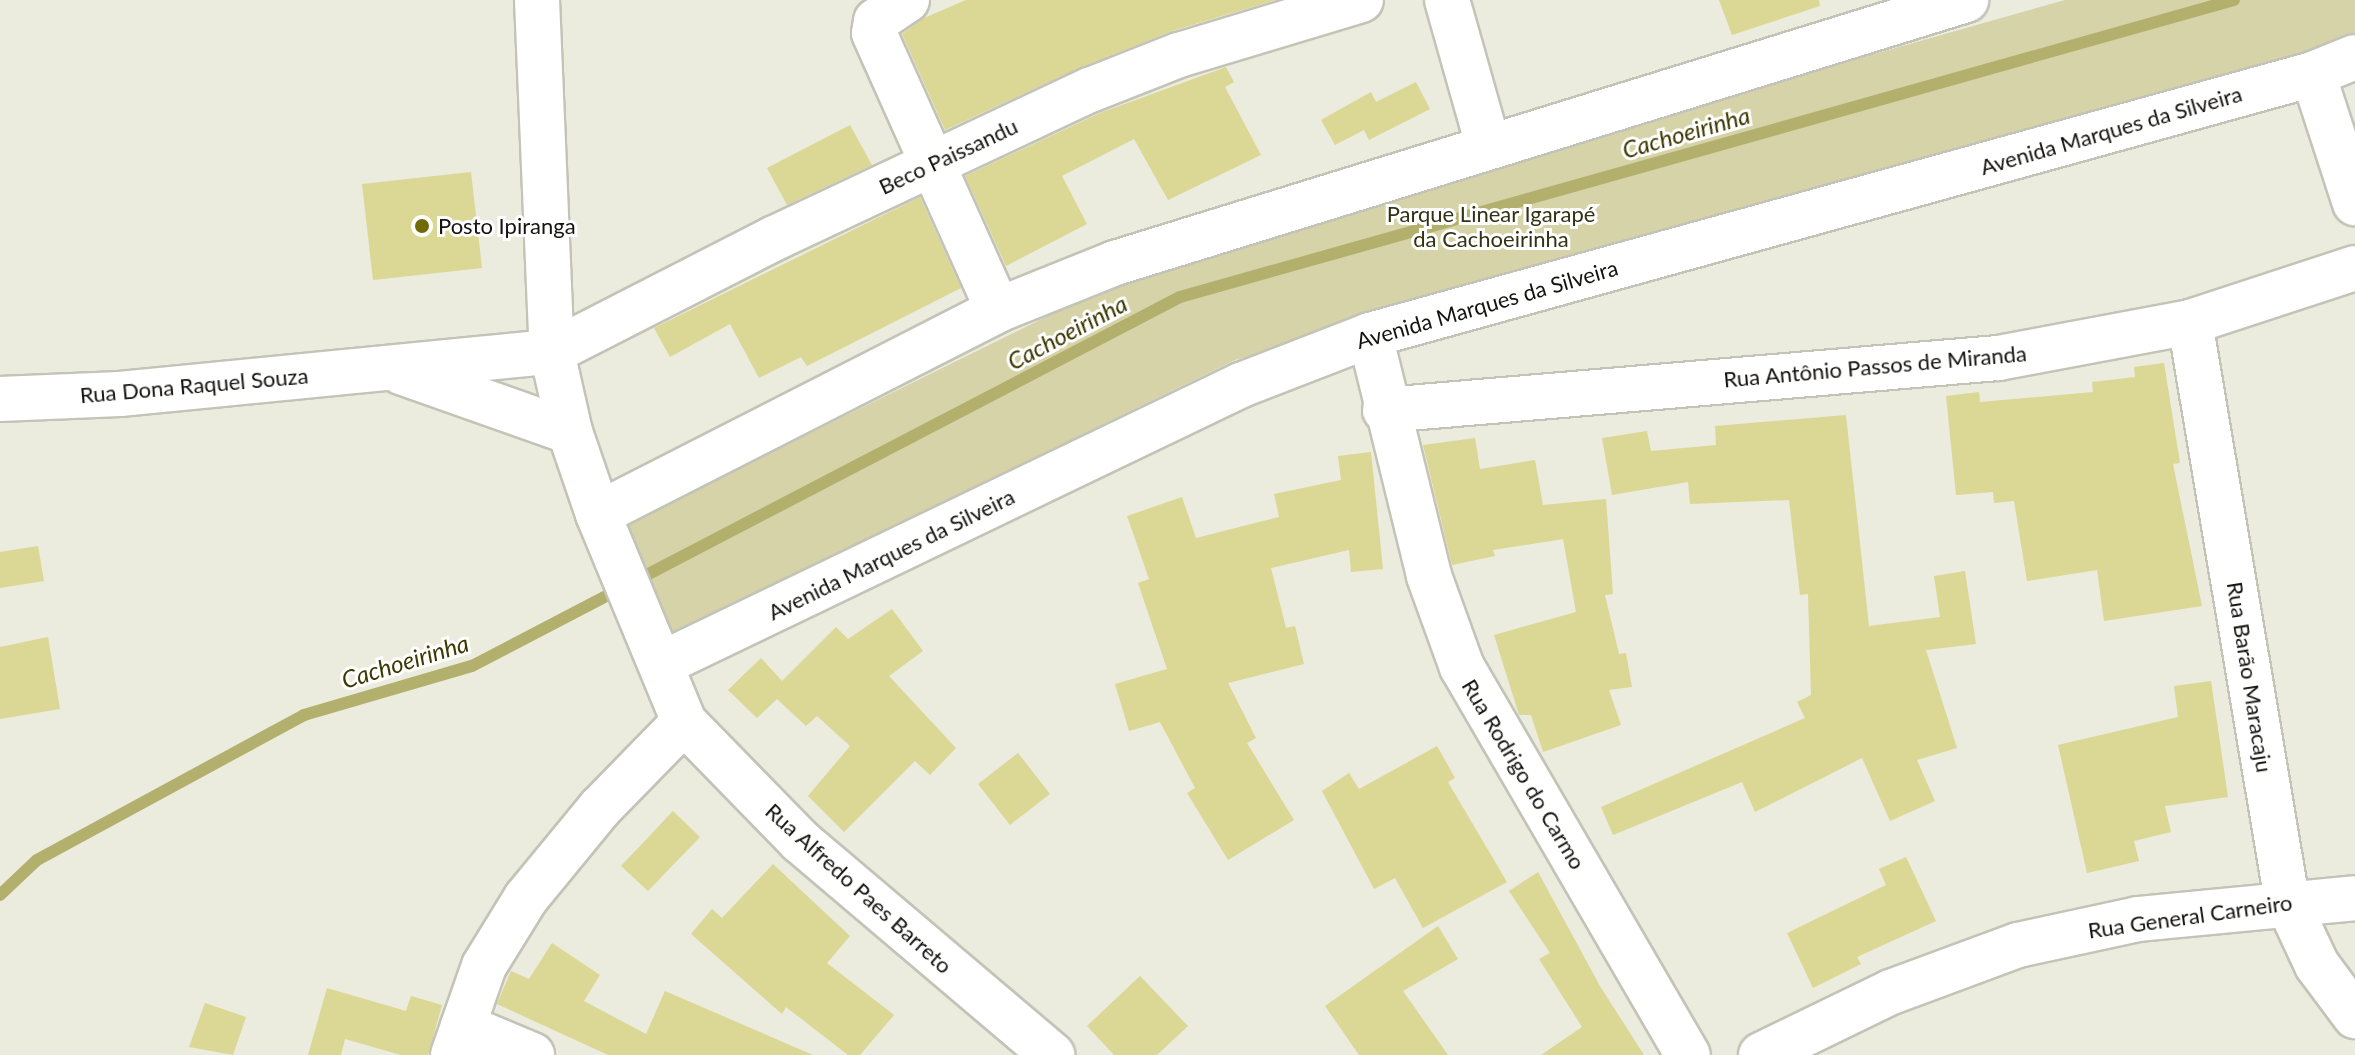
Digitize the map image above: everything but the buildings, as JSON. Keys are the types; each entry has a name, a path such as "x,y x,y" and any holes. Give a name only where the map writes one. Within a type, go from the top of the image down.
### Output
{"street":[{"name":"Rua Alfredo Paes Barreto","path":"537,0 552,352 570,432 605,530 684,722 800,841 1052,1055"},
{"path":"907,0 876,21 874,33 998,310"},
{"name":"Beco Paissandu","path":"552,352 933,163 1090,90 1268,13 1361,0"},
{"path":"1447,0 1488,145"},
{"path":"605,530 998,310 1115,263 1488,145 1966,0"},
{"name":"Avenida Marques da Silveira","path":"657,654 1241,385 1370,335 2313,74 2355,57"},
{"path":"2313,74 2355,203"},
{"name":"Rua Antônio Passos de Miranda","path":"1385,410 1998,358 2190,322 2355,268"},
{"name":"Rua Barão Maracaju","path":"2190,322 2287,901 2317,965 2355,1016"},
{"name":"Rua Rodrigo do Carmo","path":"1370,335 1385,410 1429,576 1462,667 1688,1055"},
{"name":"Rua Dona Raquel Souza","path":"0,399 120,394 552,352"},
{"name":"Rua Dona Raquel Souza","path":"387,367 570,432"},
{"path":"532,1055 458,1040 484,966 526,898 600,808 684,722"},
{"name":"Rua General Carneiro","path":"1761,1055 1891,992 2018,945 2138,919 2287,901 2355,898"}],"green space":[{"name":"Parque Linear Igarapé da Cachoeirinha","path":"2065,0 2355,0 2355,42 1235,360 665,637 617,528 1182,250"}],"waterway":[{"name":"Cachoeirinha","path":"0,895 37,860 304,715 472,666 1180,297 2234,0"}],"place":[{"name":"Posto Ipiranga","path":"422,226"}]}
